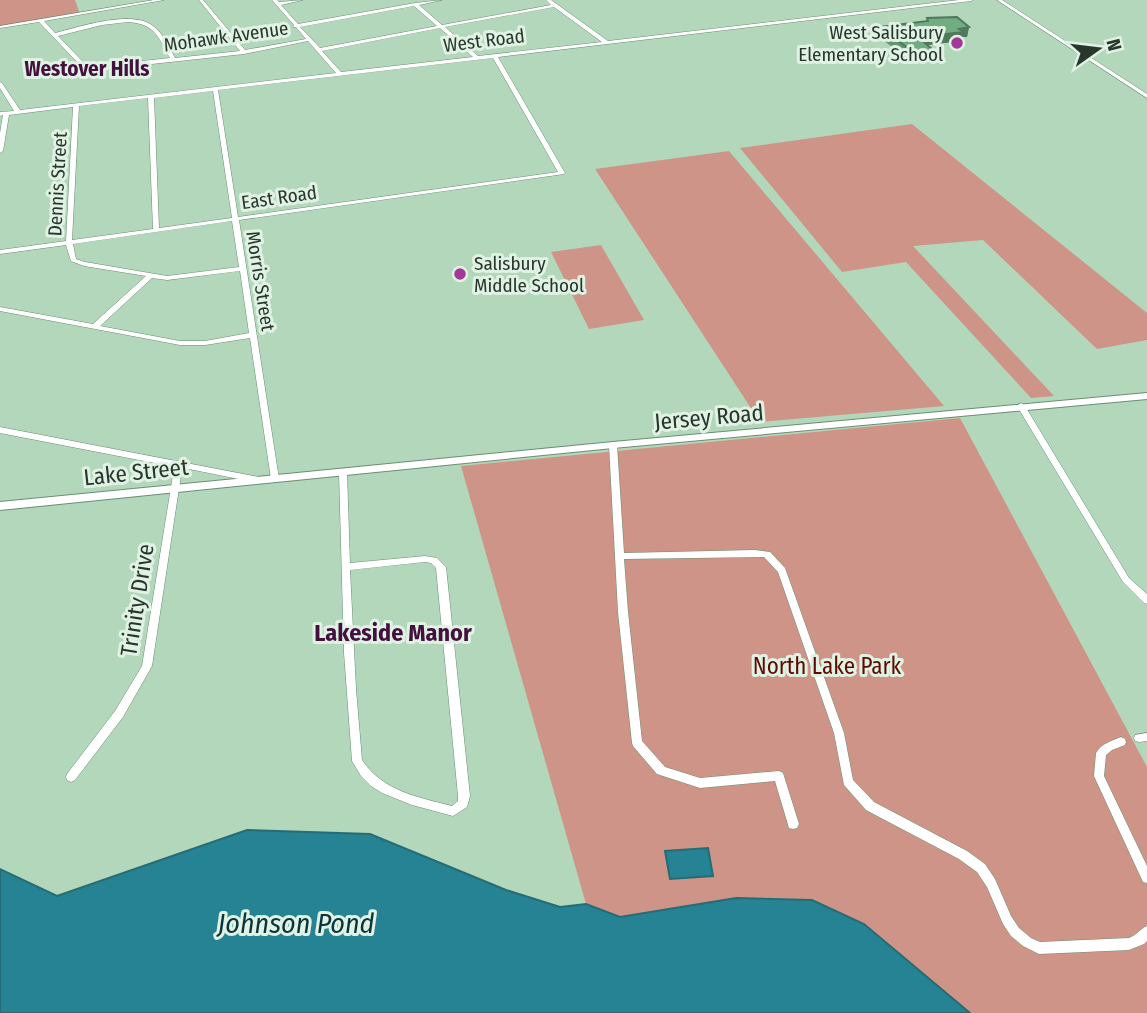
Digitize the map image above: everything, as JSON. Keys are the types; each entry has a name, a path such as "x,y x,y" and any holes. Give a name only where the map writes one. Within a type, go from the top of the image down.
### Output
{"street":[{"path":"0,27 137,2 162,0"},
{"path":"201,0 244,52"},
{"path":"276,2 301,0"},
{"path":"295,26 413,2 440,0"},
{"path":"548,0 606,42"},
{"path":"912,0 920,6"},
{"name":"West Road","path":"3,113 971,0"},
{"path":"999,0 1147,96"},
{"path":"276,2 339,73"},
{"path":"413,2 476,57"},
{"path":"318,50 556,5"},
{"name":"Mohawk Avenue","path":"41,21 81,63 96,68 244,52 309,40"},
{"path":"54,35 118,22 145,23 151,26 174,60"},
{"name":"East Road","path":"0,252 562,173 494,55"},
{"path":"0,85 18,112"},
{"name":"Morris Street","path":"215,88 275,479"},
{"path":"151,96 156,230"},
{"name":"Dennis Street","path":"76,104 69,242 73,260 149,276 180,278 243,269"},
{"path":"0,151 3,113"},
{"path":"96,326 149,276"},
{"path":"0,309 191,343 253,335"},
{"name":"Jersey Road","path":"275,479 1021,406 1146,397"},
{"path":"1021,406 1115,562 1131,586 1147,600"},
{"path":"0,430 260,480"},
{"path":"613,445 637,743 661,771 700,783 779,776 793,824"},
{"name":"Trinity Drive","path":"71,777 120,714 147,666 177,475 173,463"},
{"path":"344,472 346,566 357,761 364,774 378,785 406,799 453,811 463,804 441,567 434,560 346,566"},
{"name":"Lake Street","path":"0,506 275,479"},
{"path":"620,556 739,552 767,554 782,570 839,733 848,782 858,796 870,806 963,855 981,868 1015,932 1039,948 1129,944 1140,940 1147,932"},
{"path":"1121,742 1101,753 1099,776 1147,878"}],"green space":[{"path":"0,0 75,0 80,14 0,27"},
{"path":"912,124 1147,313 1147,340 1097,349 983,240 913,246 1054,396 1031,398 906,262 842,272 740,148"},
{"path":"729,151 944,406 760,422 595,169"},
{"path":"601,245 644,320 589,329 551,252"},
{"name":"North Lake Park","path":"960,418 1147,767 1147,1013 970,1013 864,924 736,898 620,917 586,904 461,466"}],"water":[{"name":"Johnson Pond","path":"247,830 370,834 506,890 560,907 586,904 620,917 736,898 812,900 864,924 970,1013 0,1013 0,869 57,896"},
{"path":"708,848 713,876 670,879 665,851"}],"building":[{"path":"957,17 969,27 959,29 964,32 918,37 933,50 913,52 880,27 928,21 927,18"}],"place":[{"name":"West Salisbury Elementary School","path":"957,43"},
{"name":"Salisbury Middle School","path":"460,274"}],"district":[{"name":"Westover Hills","path":"87,69"},
{"name":"Lakeside Manor","path":"393,633"}]}
